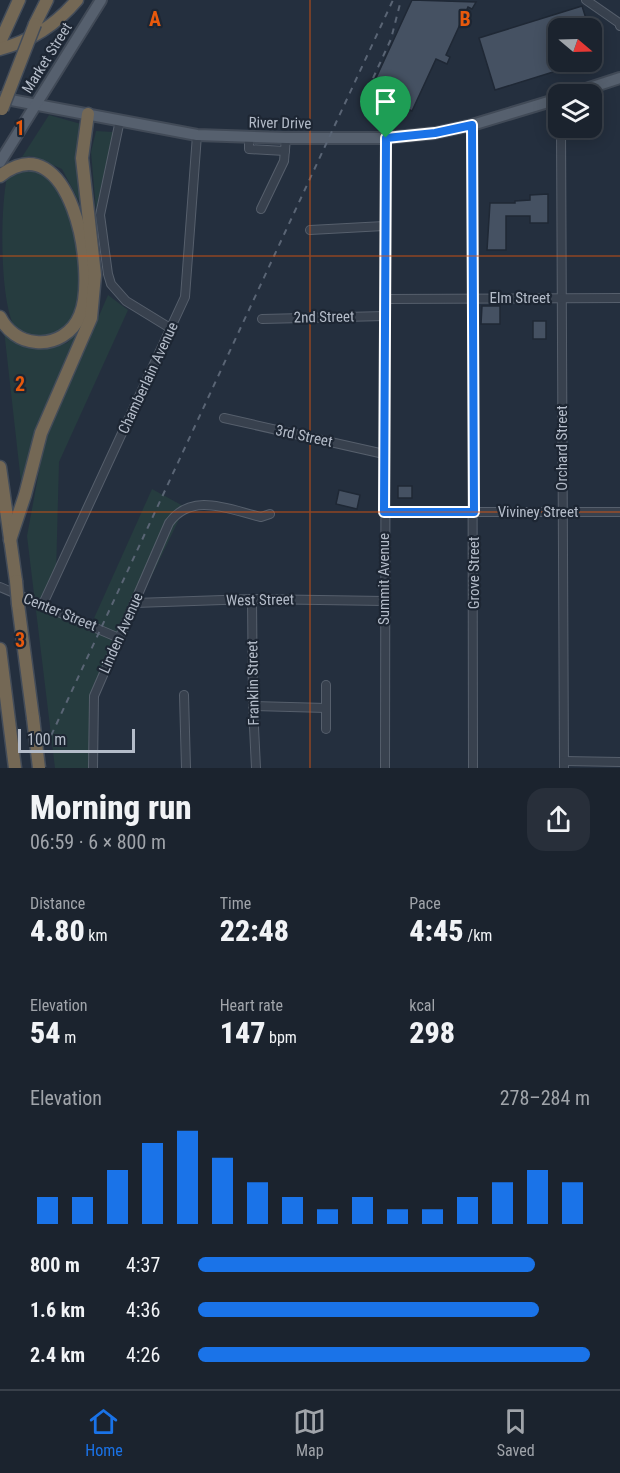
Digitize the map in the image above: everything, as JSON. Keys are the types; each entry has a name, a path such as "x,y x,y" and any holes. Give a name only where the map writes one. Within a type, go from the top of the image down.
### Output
{"highway":[{"path":"1,43 19,0"},
{"path":"0,107 47,0"},
{"path":"1,43 36,36 52,25 77,0"},
{"path":"10,540 25,495 41,433 91,318 95,275 82,158 88,114"},
{"path":"0,176 24,163 41,166 56,176 75,216 85,273 81,314 69,331 58,339 44,342 23,339 11,332 0,317"},
{"path":"0,467 39,768"},
{"path":"0,649 14,764"}],"main road":[{"name":"Market Street","path":"0,162 101,0"},
{"path":"602,84 620,78"},
{"name":"River Drive","path":"0,107 36,104 197,135 249,138 386,138 435,133 472,125 548,102"}],"street":[{"path":"586,0 620,26"},
{"path":"120,120 100,215 108,274 111,284 126,301 170,328"},
{"name":"Grove Street","path":"472,125 474,768"},
{"name":"Chamberlain Avenue","path":"42,606 188,286 197,135"},
{"path":"249,138 249,149 285,151"},
{"path":"264,150 265,138"},
{"path":"261,209 278,179 286,138"},
{"name":"Summit Avenue","path":"385,768 384,226 386,138"},
{"name":"Orchard Street","path":"561,138 564,764"},
{"path":"310,230 384,226"},
{"name":"Elm Street","path":"385,299 620,298"},
{"name":"2nd Street","path":"262,318 385,316"},
{"name":"3rd Street","path":"224,418 384,454"},
{"name":"Linden Avenue","path":"93,768 94,696 169,523 183,509 200,504 261,517 270,514"},
{"name":"Viviney Street","path":"384,512 620,512"},
{"name":"Center Street","path":"0,587 119,638"},
{"name":"West Street","path":"135,603 252,599 384,601"},
{"name":"Franklin Street","path":"252,599 256,768"},
{"path":"326,685 326,729"},
{"path":"184,695 186,768"},
{"path":"253,706 326,708"},
{"path":"564,764 620,762"}],"green space":[{"path":"49,115 81,124 78,170 81,205 62,169 32,156 22,157"},
{"path":"96,131 113,132 96,210 91,152"},
{"path":"21,169 41,174 48,178 58,190 74,230 81,267 82,287 73,321 62,332 46,337 28,334 13,324 6,293 2,252 5,192 7,177"},
{"path":"108,295 128,310 59,462 56,574 44,606 91,625 152,489 185,507 94,695 93,768 55,768 27,536 44,444"},
{"path":"87,322 36,437 21,482 4,330 35,348 67,343"}],"building":[{"path":"412,0 476,2 472,9 468,7 446,55 450,57 447,64 436,59 412,111 370,91"},
{"path":"582,6 586,18 548,18 548,72 553,72 495,90 479,38"},
{"path":"548,194 548,223 530,223 530,216 506,216 506,250 487,250 490,203 515,203 515,201 530,200 530,195"},
{"path":"482,306 500,306 500,324 481,324"},
{"path":"533,321 546,321 546,339 533,339"},
{"path":"398,486 412,486 412,498 398,498"},
{"path":"339,490 360,495 357,509 336,504"}],"railway":[{"path":"36,768 393,0"},
{"path":"363,100 391,39 401,0"}],"route":[{"path":"472,125 474,512 384,512 386,138 435,133 472,125"}]}
